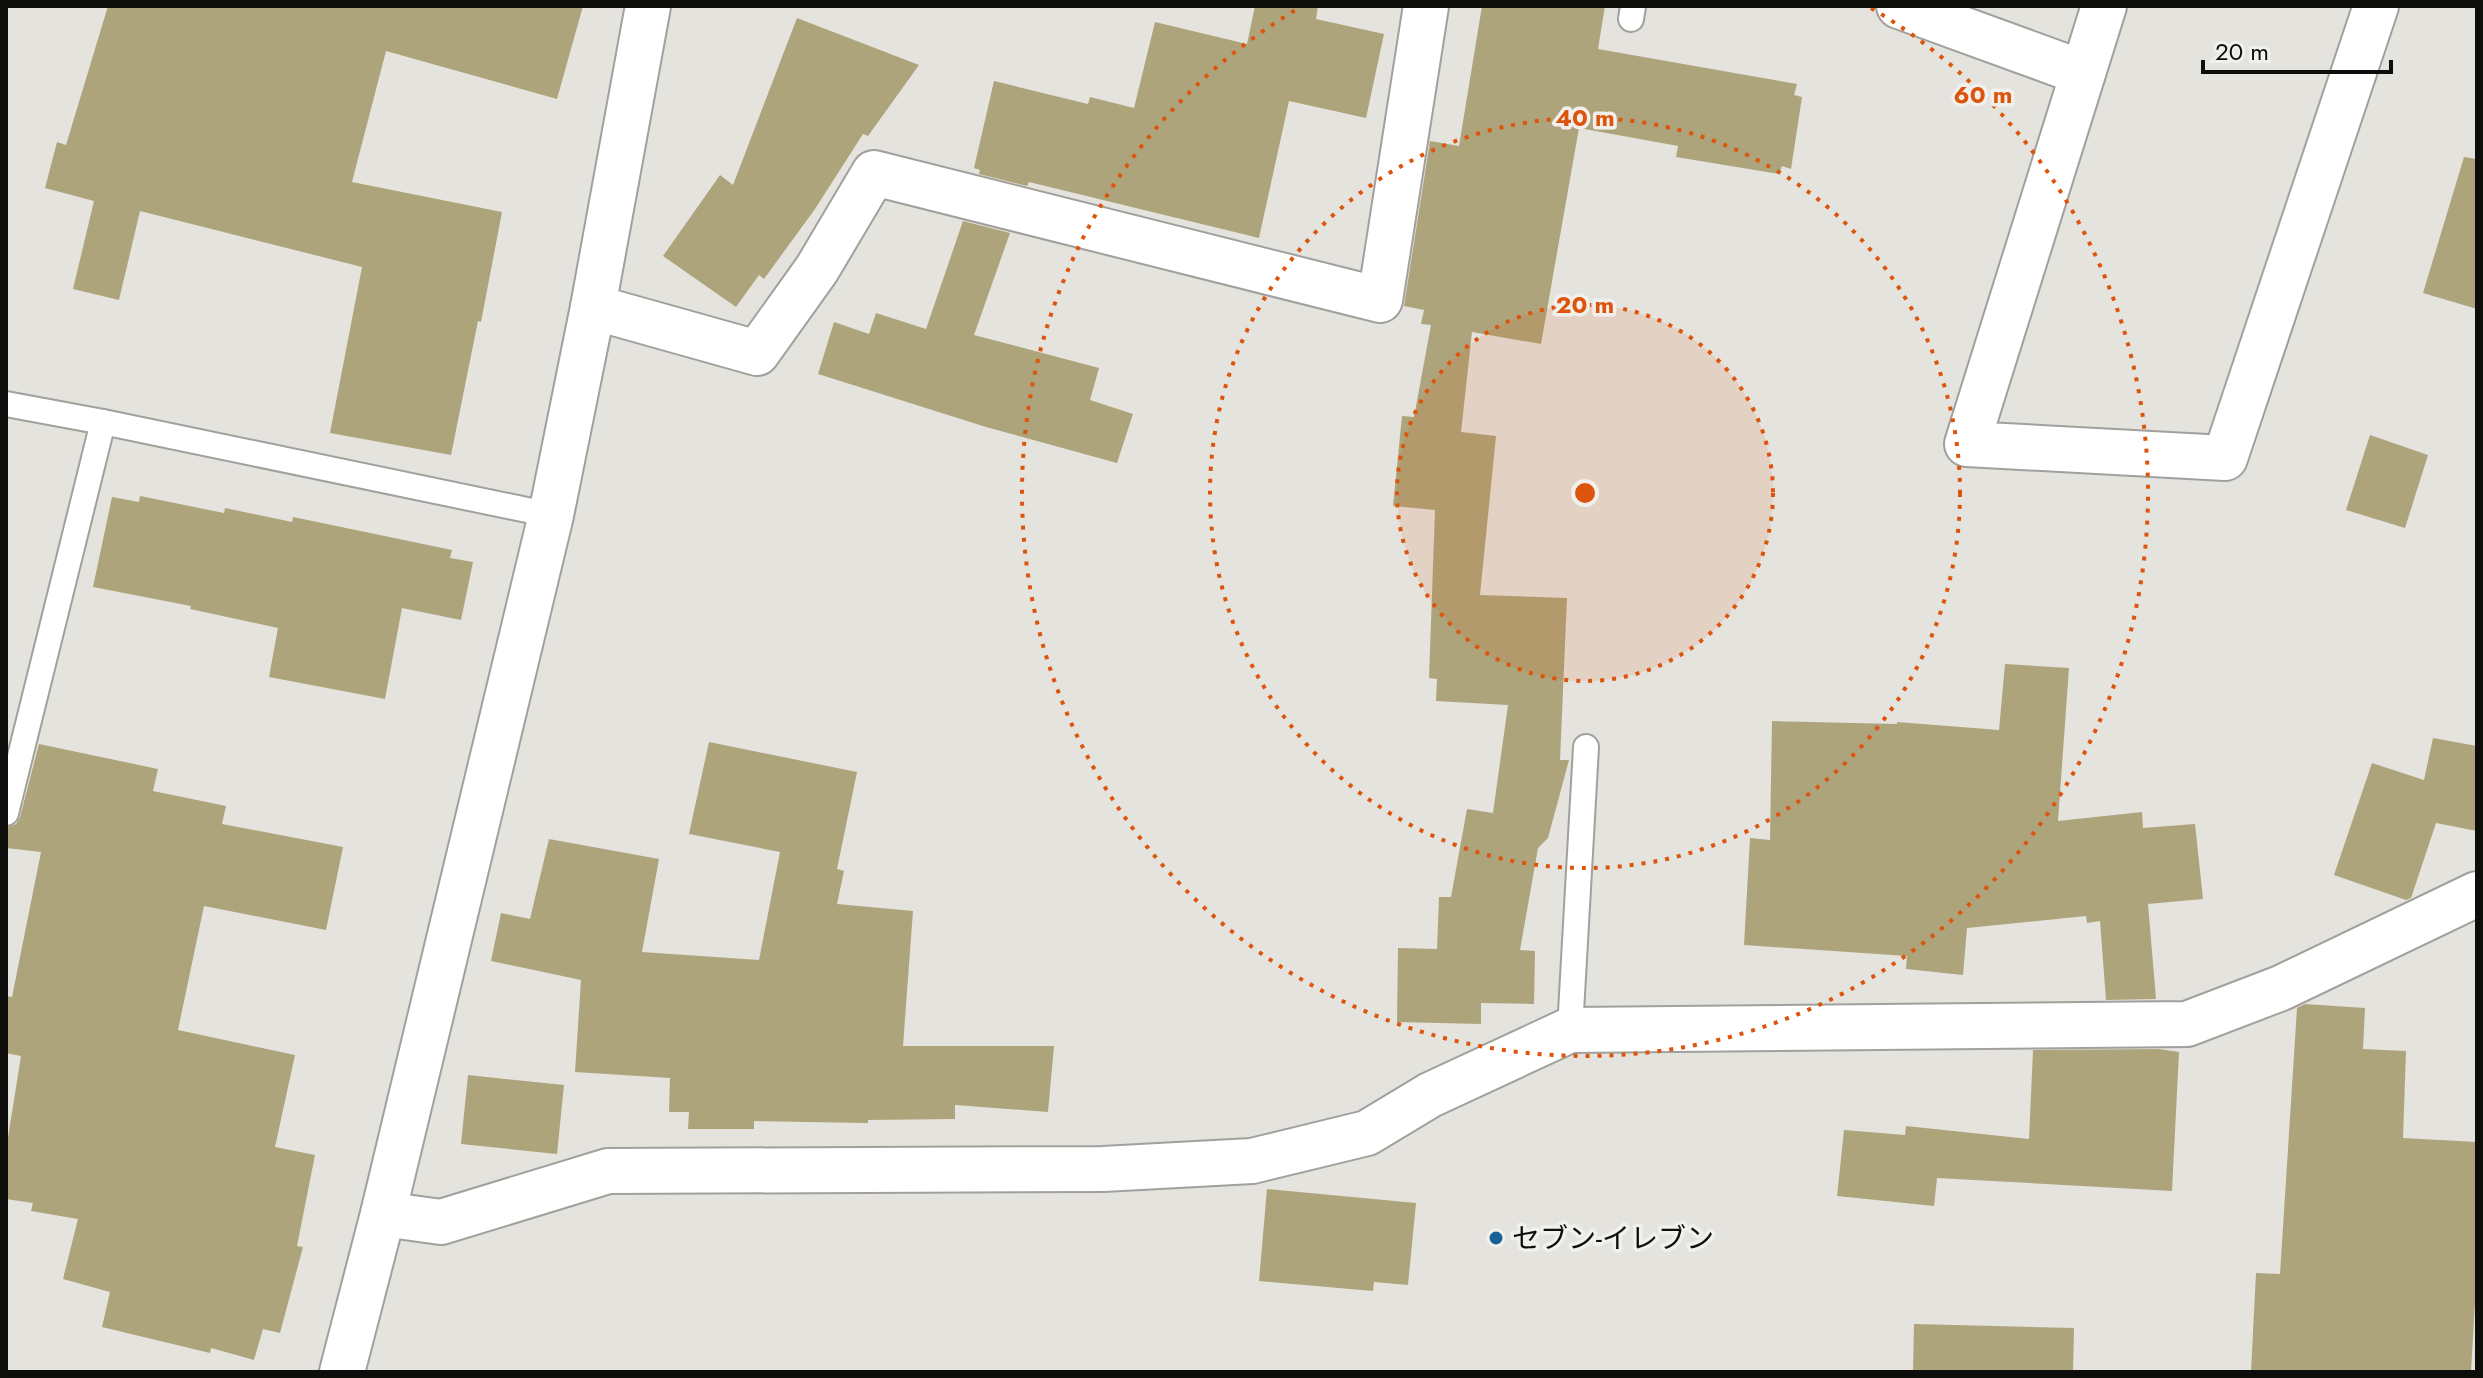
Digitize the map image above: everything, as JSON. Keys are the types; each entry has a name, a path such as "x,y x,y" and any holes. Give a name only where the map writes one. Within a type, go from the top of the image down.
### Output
{"street":[{"path":"342,1372 551,515 648,6"},
{"path":"593,307 757,353 817,269 874,173 1380,300 1426,6"},
{"path":"1899,6 2083,73"},
{"path":"2104,6 1967,444 2225,458 2376,6"},
{"path":"383,1214 441,1222 608,1171 1103,1169 1252,1161 1367,1133 1430,1095 1570,1030 2187,1024 2281,988 2477,894"}],"lane":[{"path":"6,404 551,515"},
{"path":"6,813 103,422"},
{"path":"1570,1030 1586,747"}],"building":[{"path":"108,6 583,6 557,99 386,51 352,182 502,212 451,455 330,433 362,267 140,211 119,300 73,289 94,201 45,188 57,142 66,145"},
{"path":"1255,6 1318,6 1316,19 1384,34 1366,118 1289,101 1259,238 1029,182 1027,186 979,174 980,170 974,168 994,81 1088,104 1090,97 1134,108 1155,22 1247,44"},
{"path":"1482,6 1605,6 1598,49 1797,84 1794,95 1802,97 1791,169 1782,166 1779,174 1676,157 1678,146 1579,128 1541,344 1472,332 1461,432 1496,436 1480,595 1567,598 1560,760 1569,760 1548,838 1538,848 1520,950 1535,951 1534,1004 1481,1003 1481,1024 1397,1022 1398,948 1437,949 1439,897 1451,897 1467,809 1493,813 1508,705 1436,701 1437,679 1429,678 1435,510 1393,506 1402,416 1414,417 1431,325 1421,324 1424,310 1404,306 1430,141 1459,146"},
{"path":"797,18 919,65 868,136 863,134 815,209 764,279 759,275 736,307 663,256 720,175 733,185"},
{"path":"2464,157 2477,159 2477,309 2423,293"},
{"path":"963,221 1010,233 974,335 1099,368 1090,400 1133,414 1117,463 986,427 818,374 834,322 869,334 876,313 926,329"},
{"path":"2370,435 2428,455 2405,528 2346,510"},
{"path":"140,496 224,513 225,508 292,522 293,517 452,550 450,558 473,562 461,620 402,608 385,699 269,677 278,628 190,609 191,606 93,587 112,497 139,502"},
{"path":"2005,664 2069,668 2058,821 2142,812 2143,828 2195,824 2203,899 2148,904 2156,999 2106,1000 2100,921 2087,923 2086,916 1967,928 1963,975 1906,969 1907,956 1744,945 1750,838 1770,840 1772,721 1897,722 1999,730"},
{"path":"2433,738 2477,746 2477,831 2436,823 2411,898 2406,900 2334,875 2372,763 2424,780"},
{"path":"709,742 857,772 837,869 844,871 837,904 913,911 903,1046 1054,1046 1048,1112 955,1105 955,1119 868,1120 868,1123 754,1121 754,1129 688,1129 689,1112 669,1112 670,1078 575,1072 581,980 491,961 501,913 530,919 549,839 659,859 642,952 759,960 780,852 689,834"},
{"path":"39,744 158,769 153,791 226,806 222,824 343,847 326,930 204,906 178,1030 295,1055 275,1147 315,1155 297,1246 303,1247 280,1333 263,1329 254,1360 211,1348 210,1353 102,1327 110,1292 63,1279 78,1219 31,1211 33,1203 6,1199 6,1150 21,1056 6,1053 6,996 12,997 41,852 6,848 6,828 16,824 20,817"},
{"path":"2305,1004 2365,1008 2363,1049 2406,1051 2403,1138 2477,1142 2477,1269 2471,1372 2251,1372 2256,1273 2280,1274 2297,1008"},
{"path":"2159,1049 2179,1052 2172,1191 1937,1178 1934,1206 1837,1196 1844,1130 1905,1135 1906,1126 2029,1139 2033,1050"},
{"path":"468,1075 564,1085 557,1154 461,1144"},
{"path":"1267,1189 1416,1203 1408,1285 1374,1282 1373,1291 1259,1281"},
{"path":"1914,1324 2074,1328 2073,1372 1913,1372"}],"place":[{"name":"セブン-イレブン","path":"1496,1238"}]}
